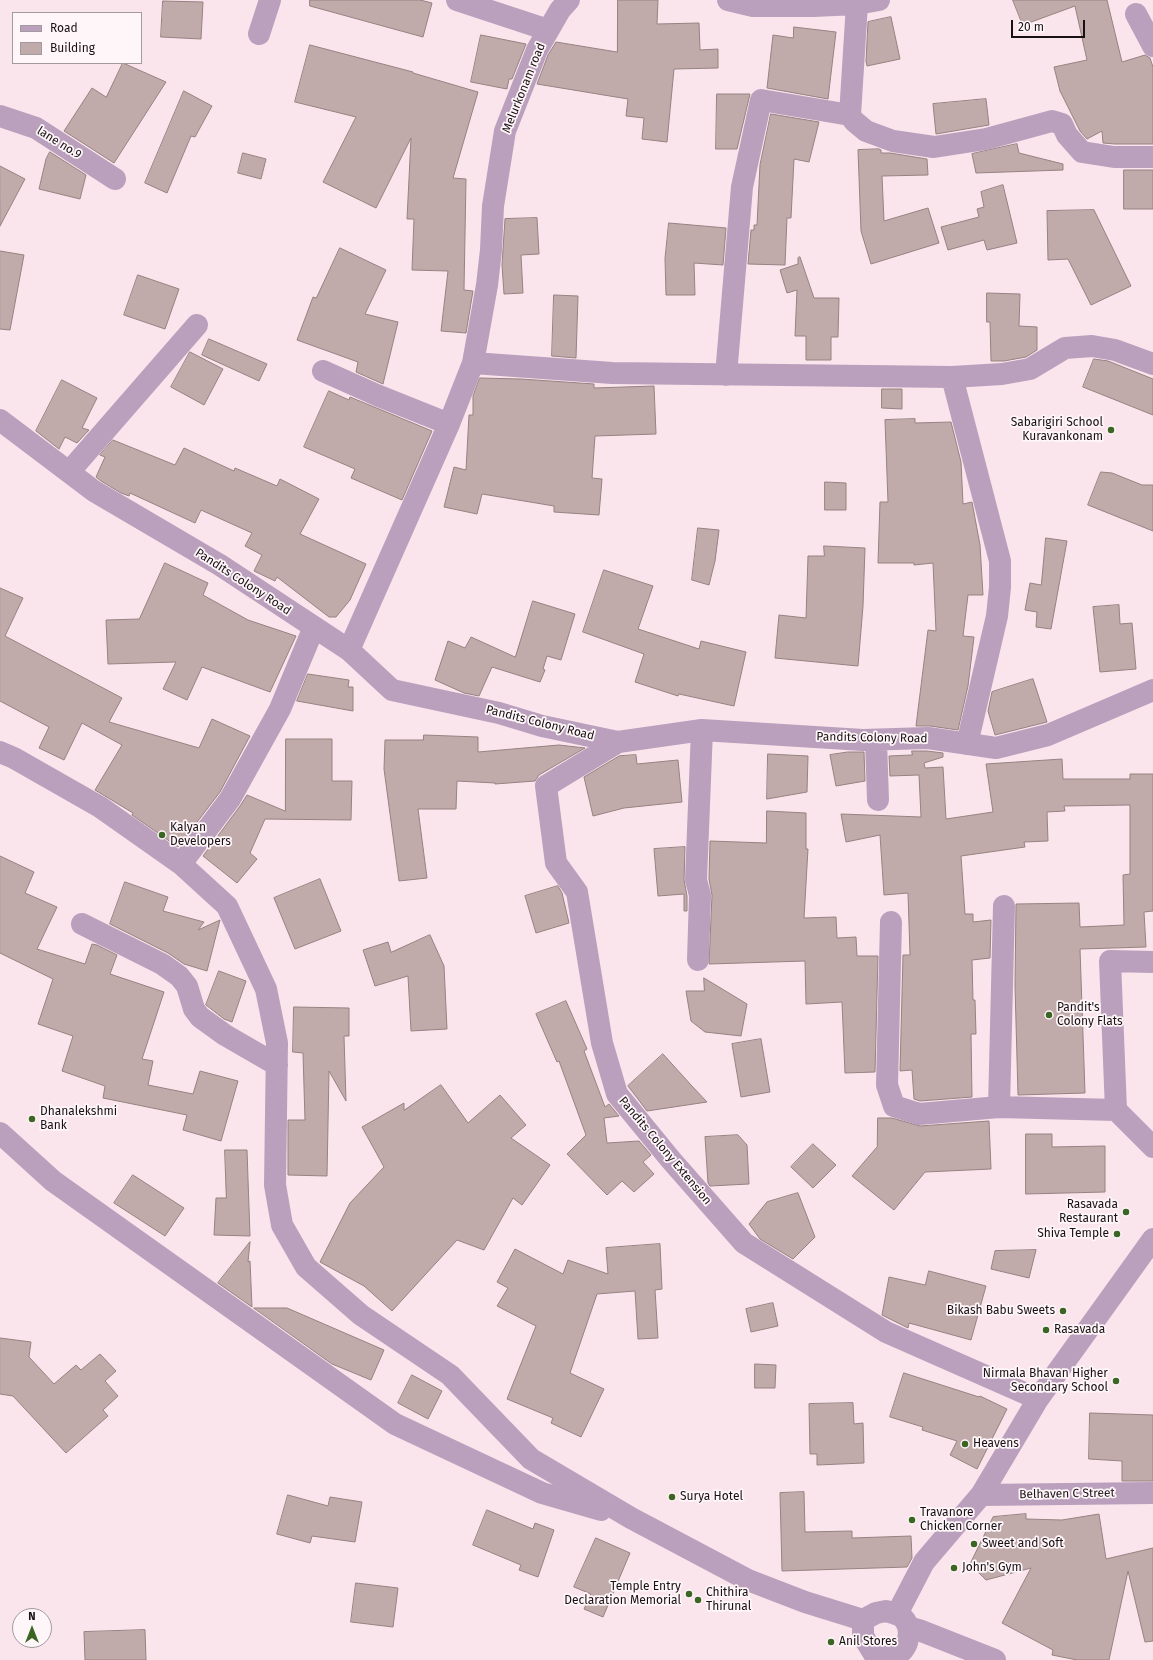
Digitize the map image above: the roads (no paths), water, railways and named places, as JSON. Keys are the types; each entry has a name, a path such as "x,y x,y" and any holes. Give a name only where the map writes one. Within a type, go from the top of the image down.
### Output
{"street":[{"path":"259,34 270,0"},
{"path":"457,0 548,30"},
{"name":"Melurkonam road","path":"349,650 450,424 473,363 487,285 491,250 492,206 505,131 537,50 560,10 569,0"},
{"path":"728,0 753,6 857,4 879,0"},
{"path":"857,4 850,115 854,121 866,131 893,141 934,147 986,139 1052,121 1062,124 1067,135 1082,152 1114,157 1153,157"},
{"path":"1136,14 1153,46"},
{"path":"726,375 742,187 761,100 850,115"},
{"name":"lane no.9","path":"0,116 36,128 115,179"},
{"path":"69,472 197,324"},
{"path":"473,363 612,373 952,377 1002,374 1030,369 1065,348 1092,346 1115,350 1153,364"},
{"path":"323,371 379,396 450,424"},
{"path":"952,377 1000,561 1000,587 997,616 967,744"},
{"name":"Pandits Colony Road","path":"0,420 94,491 220,565 349,650 392,690 499,712 542,726 618,742 702,730 876,740 928,738 996,748 1048,735 1153,690"},
{"path":"181,864 230,799 269,730 280,709 314,627"},
{"path":"698,960 700,895 696,880 702,730"},
{"path":"876,740 878,800"},
{"name":"Pandits Colony Extension","path":"618,742 546,786 556,863 577,892 602,1043 617,1094 671,1160 744,1243 886,1332 1038,1400"},
{"path":"0,752 14,758 100,807 181,864 228,906 266,989 278,1043 275,1185 282,1225 306,1267 361,1314 450,1375 531,1460 631,1518 748,1580 805,1602 863,1620 880,1612 886,1611 903,1621 993,1659"},
{"path":"999,1107 1004,906"},
{"path":"891,922 887,1085 894,1106 919,1114 999,1107 1116,1110"},
{"path":"82,924 162,964 180,976 187,986 194,1009 200,1017 225,1035 278,1065"},
{"path":"1153,962 1110,961 1116,1110 1153,1147"},
{"path":"0,1134 54,1180 395,1424 542,1493 631,1518"},
{"path":"863,1620 863,1636 873,1657 890,1658 901,1654 906,1647 903,1621 924,1562 981,1495 1038,1400 1153,1239"},
{"name":"Belhaven C Street","path":"981,1495 1153,1493"}],"place":[{"name":"Sabarigiri School Kuravankonam","path":"1111,430"},
{"name":"Kalyan Developers","path":"162,835"},
{"name":"Pandit's Colony Flats","path":"1049,1015"},
{"name":"Dhanalekshmi Bank","path":"32,1119"},
{"name":"Rasavada Restaurant","path":"1126,1212"},
{"name":"Shiva Temple","path":"1117,1234"},
{"name":"Bikash Babu Sweets","path":"1063,1311"},
{"name":"Rasavada","path":"1046,1330"},
{"name":"Nirmala Bhavan Higher Secondary School","path":"1116,1381"},
{"name":"Heavens","path":"965,1444"},
{"name":"Surya Hotel","path":"672,1497"},
{"name":"Travanore Chicken Corner","path":"912,1520"},
{"name":"Sweet and Soft","path":"974,1544"},
{"name":"John's Gym","path":"954,1568"},
{"name":"Temple Entry Declaration Memorial","path":"689,1594"},
{"name":"Chithira Thirunal","path":"698,1600"},
{"name":"Anil Stores","path":"831,1642"}]}
